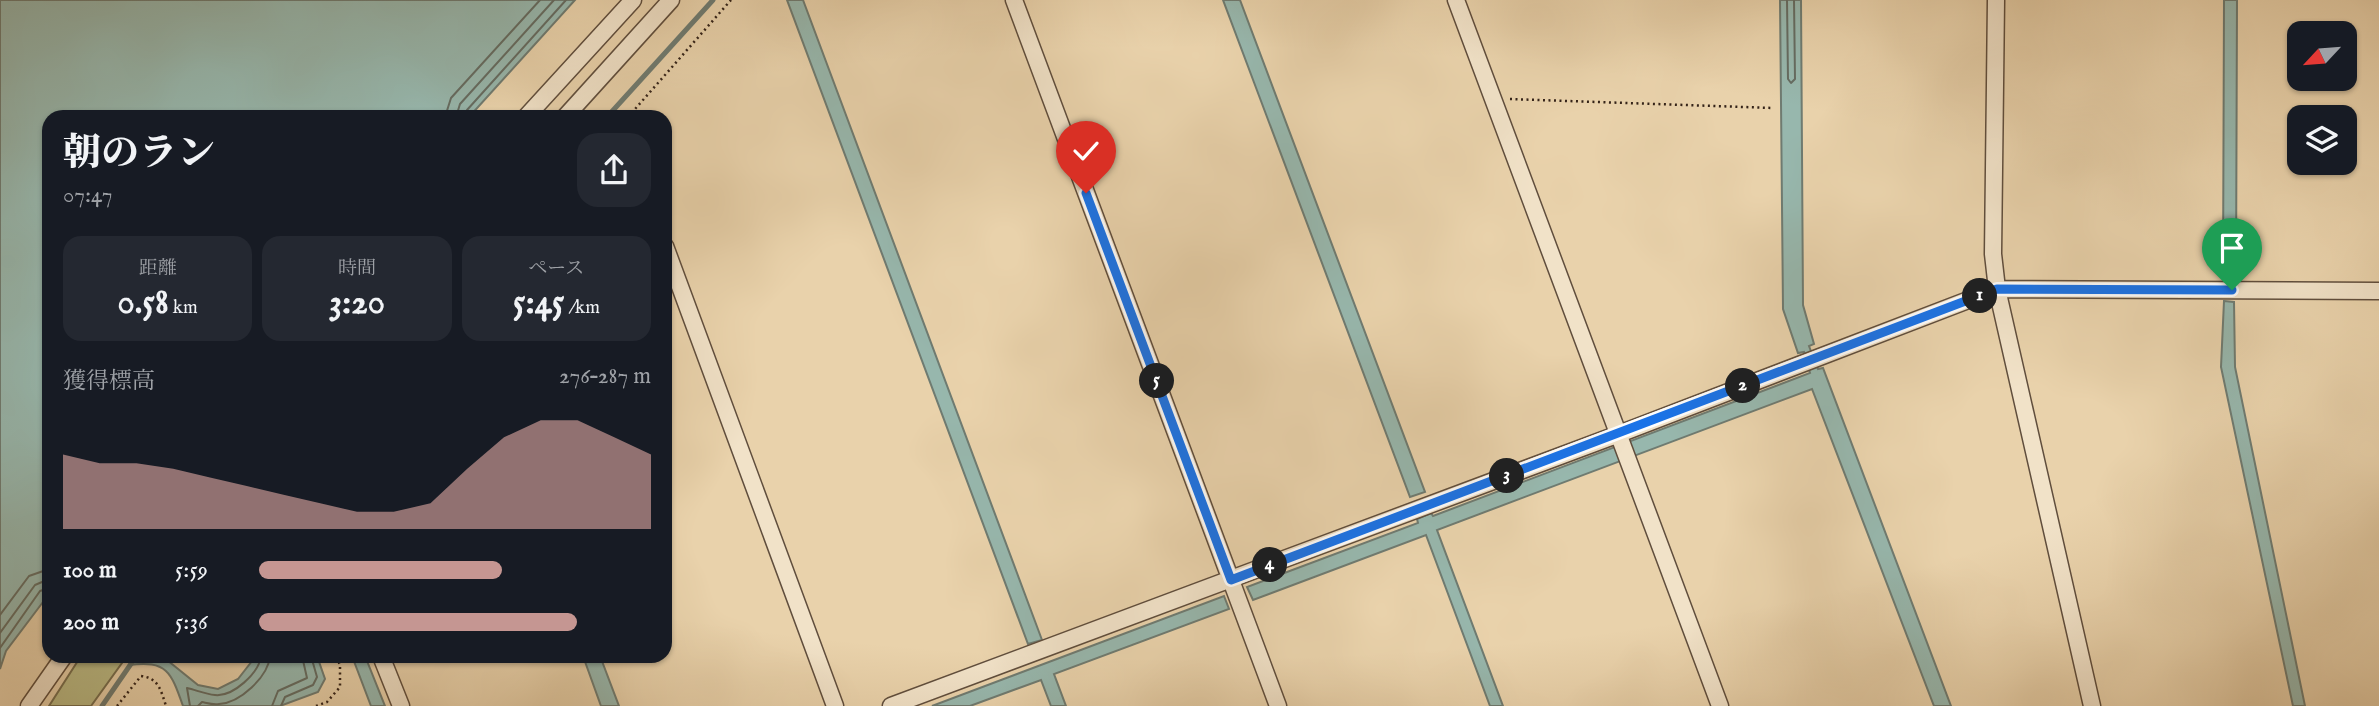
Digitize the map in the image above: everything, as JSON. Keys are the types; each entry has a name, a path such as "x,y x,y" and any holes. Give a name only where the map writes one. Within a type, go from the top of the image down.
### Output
{"street":[{"path":"532,110 633,0"},
{"path":"571,110 671,0"},
{"path":"1014,0 1278,706"},
{"path":"1456,0 1720,706"},
{"path":"1996,0 1993,254 1997,289 2092,706"},
{"path":"672,265 835,706"},
{"path":"891,706 1619,434 1997,289 2379,291"},
{"path":"29,706 59,663"},
{"path":"384,663 401,706"}],"path":[{"path":"634,110 731,0"},
{"path":"1493,99 1773,108"},
{"path":"316,706 327,702 340,687 339,663"},
{"path":"117,706 141,676 151,677 158,683 166,706"}],"green space":[{"path":"77,663 122,663 91,706 49,706"}],"water":[{"path":"0,0 575,0 475,110 42,110 42,603 6,651 0,669"},
{"path":"787,0 803,0 1042,640 1028,644"},
{"path":"1223,0 1240,0 1425,492 1410,497"},
{"path":"1780,0 1801,0 1803,305 1814,344 1809,346 1818,369 1823,368 1951,706 1934,706 1812,389 1437,530 1503,706 1490,706 1426,535 1253,600 1247,587 1418,523 1417,519 1431,513 1433,516 1810,373 1804,352 1798,353 1783,309"},
{"path":"2224,0 2237,0 2236,278 2223,278"},
{"path":"2224,301 2234,302 2235,367 2305,706 2293,706 2221,367"},
{"path":"1224,596 1229,609 1054,674 1066,706 1051,706 1041,680 970,706 932,706"},
{"path":"171,663 198,685 218,689 238,679 251,663 319,663 325,679 318,692 280,706 183,706 166,671 152,665 129,665"},
{"path":"355,663 368,663 385,706 371,706"},
{"path":"586,663 603,663 619,706 601,706"}],"waterway":[{"path":"613,110 713,0"},
{"path":"102,706 132,663"}],"route":[{"path":"1086,193 1231,580 1997,289 2232,290"}]}
